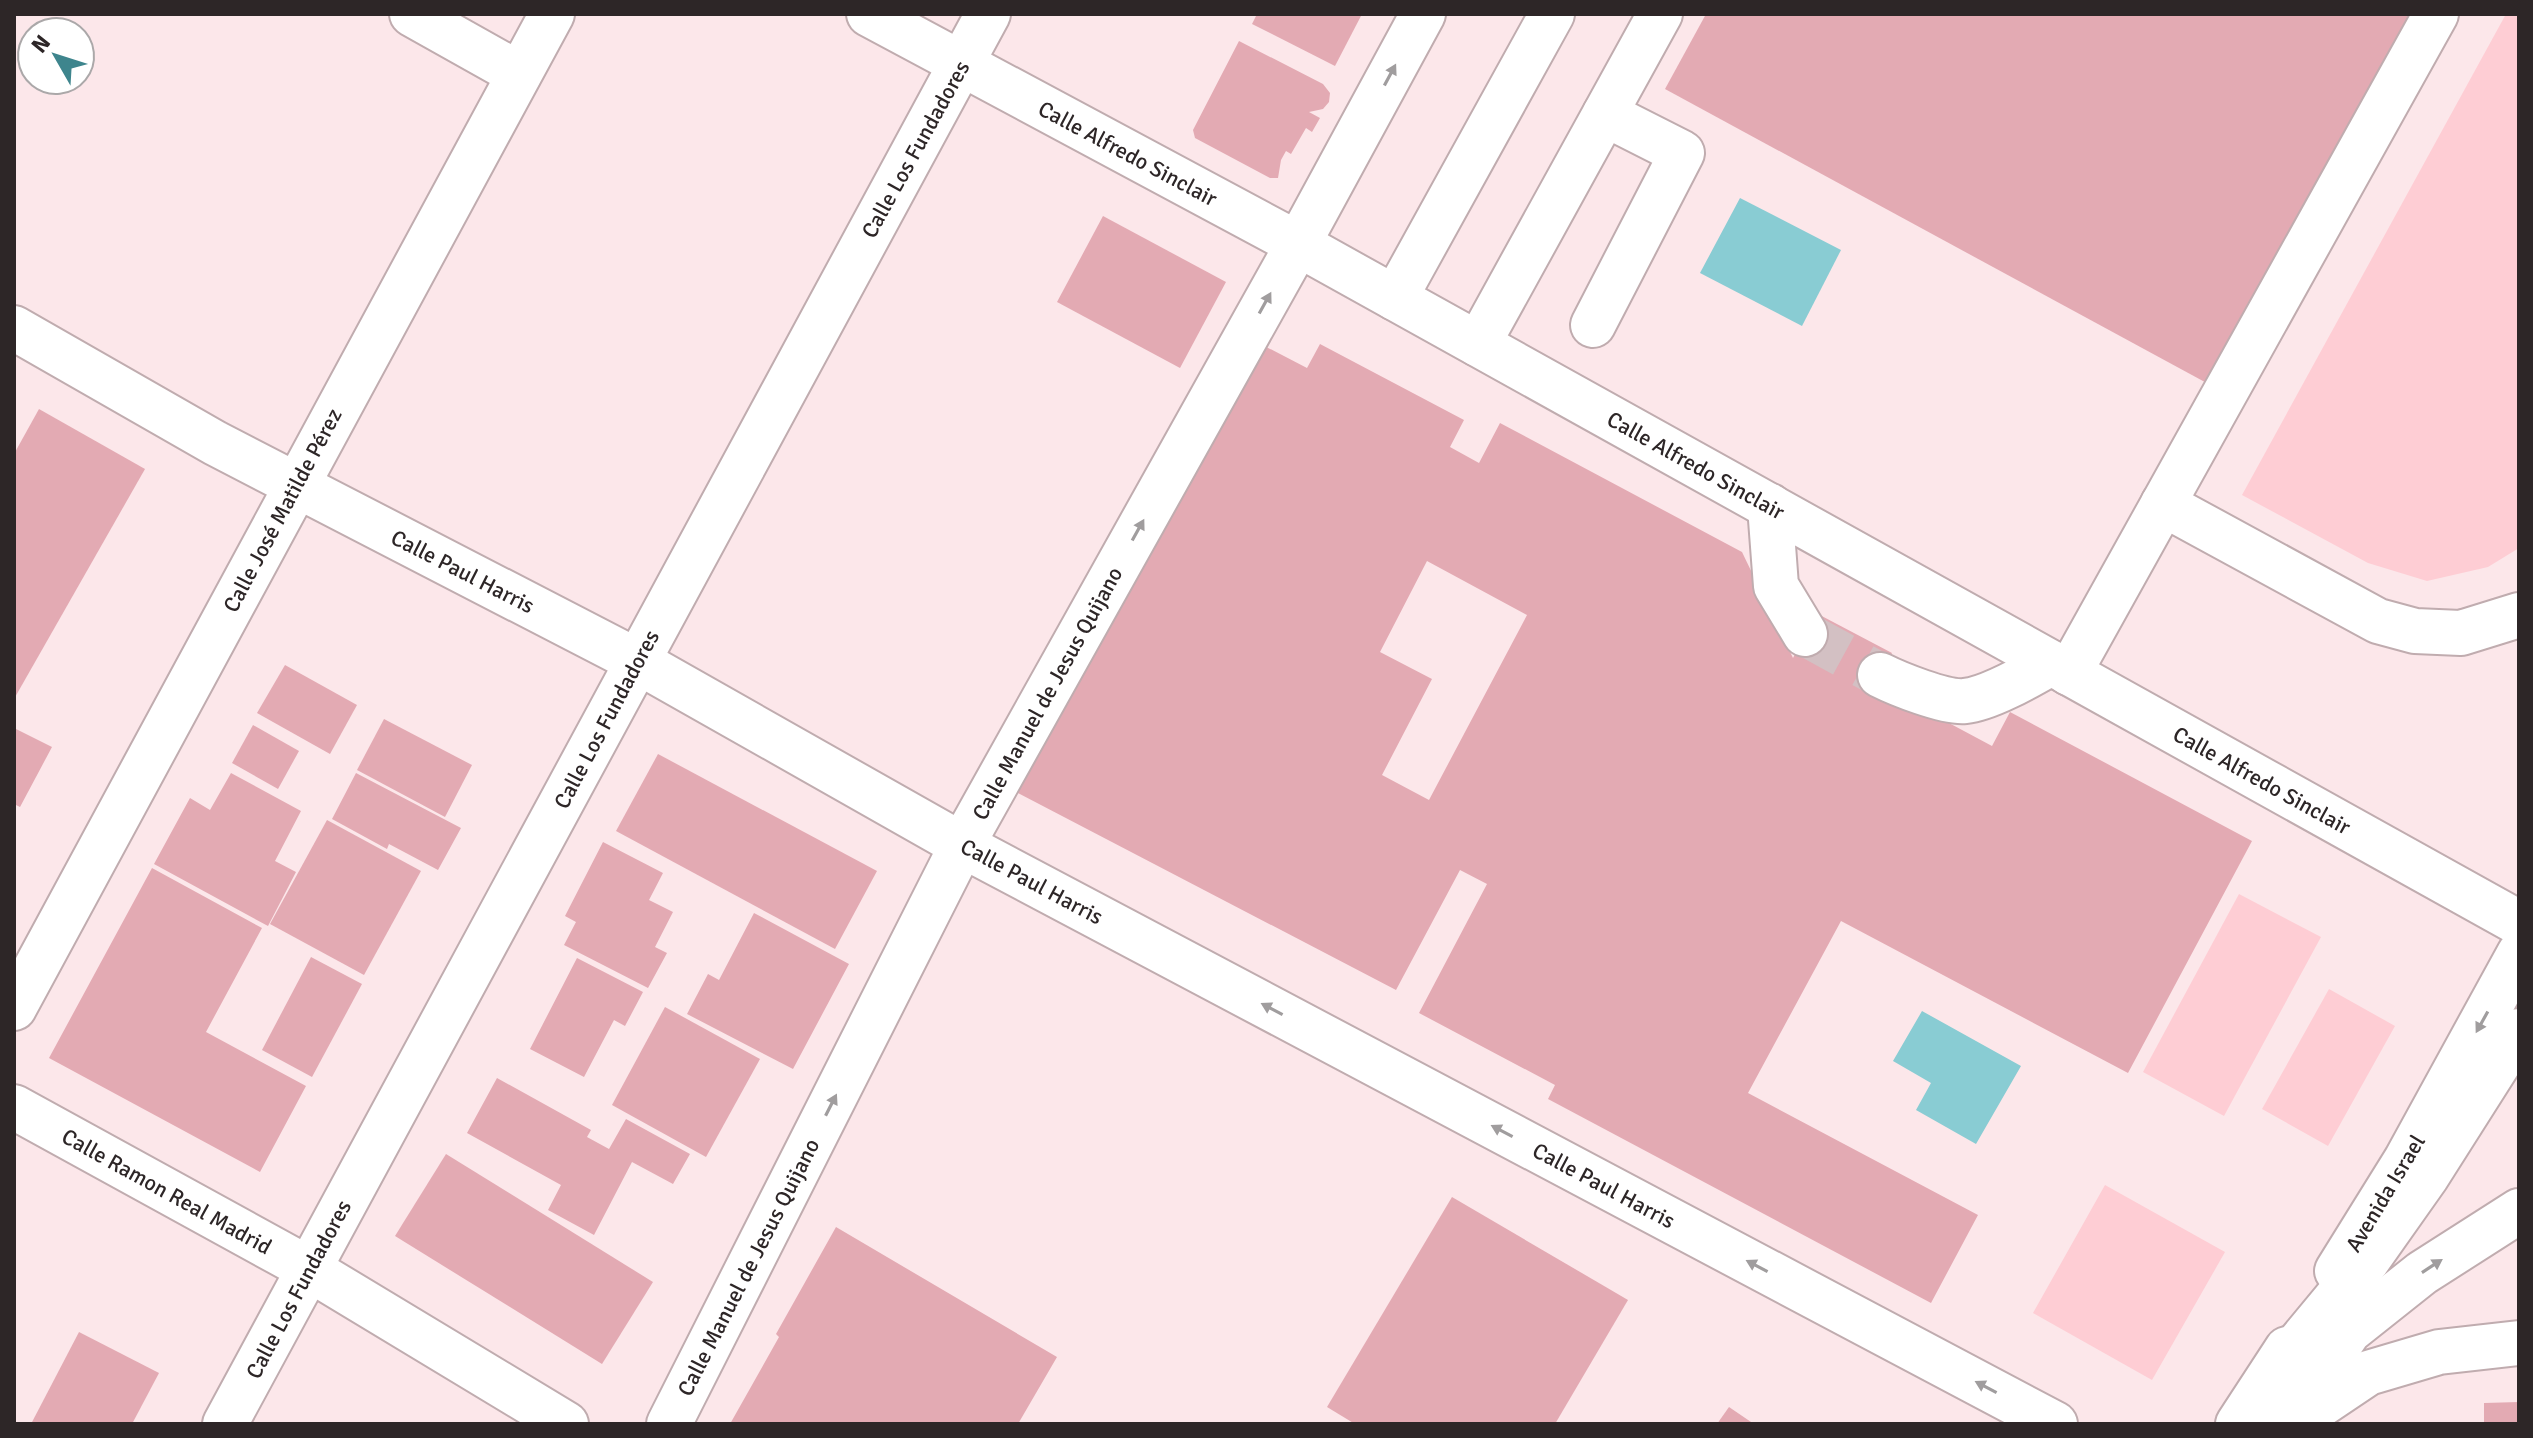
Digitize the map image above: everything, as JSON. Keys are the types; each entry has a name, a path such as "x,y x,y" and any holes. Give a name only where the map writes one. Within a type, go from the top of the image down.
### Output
{"main road":[{"path":"412,14 519,74"},
{"name":"Calle José Matilde Pérez","path":"14,1008 552,14"},
{"name":"Calle Alfredo Sinclair","path":"869,14 1298,244 2519,923"},
{"name":"Calle Los Fundadores","path":"225,1424 988,14"},
{"name":"Calle Manuel de Jesus Quijano","path":"669,1424 962,845 1423,14"},
{"path":"1395,298 1552,14"},
{"path":"1478,344 1660,14"},
{"path":"1880,675 1906,688 1963,702 2060,668 2163,504 2436,14"},
{"path":"1593,325 1682,153 1605,114"},
{"name":"Calle Paul Harris","path":"14,328 215,443 637,661 962,845 2055,1424"},
{"path":"2163,504 2378,621 2415,631 2461,633 2519,615"},
{"path":"1770,506 1776,586 1805,634"},
{"name":"Avenida Israel","path":"2238,1424 2406,1160 2519,954"},
{"path":"2266,1383 2367,1261 2427,1176 2519,1031"},
{"path":"2289,1424 2519,1070"},
{"name":"Calle Ramon Real Madrid","path":"14,1107 309,1269 566,1424"},
{"path":"2349,1331 2422,1273 2518,1213"},
{"path":"2289,1424 2368,1373 2439,1352 2519,1343"}],"shaded area":[{"path":"2506,14 2519,14 2519,548 2488,567 2427,581 2368,563 2242,495"},
{"path":"2239,894 2321,937 2224,1116 2143,1072"},
{"path":"2329,989 2395,1026 2328,1146 2262,1109"},
{"path":"2105,1185 2225,1252 2152,1380 2033,1313"}],"water":[{"path":"1740,198 1841,250 1802,326 1700,273"},
{"path":"1922,1011 2021,1066 1976,1144 1916,1110 1931,1083 1893,1061"}],"building":[{"path":"1257,14 1362,14 1335,66 1252,24"},
{"path":"1706,14 2418,14 2214,387 1665,89"},
{"path":"1239,41 1323,84 1330,93 1329,102 1323,109 1309,112 1320,118 1312,132 1306,128 1291,154 1286,151 1278,178 1270,178 1195,138 1193,130"},
{"path":"1103,216 1226,282 1180,368 1057,302"},
{"path":"1251,339 1307,368 1320,344 1464,420 1450,447 1479,463 1500,423 1742,552 1793,658 1816,613 1892,653 1876,684 1992,746 2010,712 2252,841 2128,1073 1841,921 1748,1093 1978,1215 1931,1303 1548,1099 1555,1085 1419,1013 1487,884 1460,870 1396,990 1014,791","holes":["1427,561 1527,615 1429,800 1382,775 1432,679 1380,652"]},
{"path":"39,409 145,469 14,699 14,454"},
{"path":"285,665 357,705 330,754 257,713"},
{"path":"384,719 472,765 445,817 357,770"},
{"path":"253,725 299,751 278,789 232,763"},
{"path":"14,728 52,747 20,807 14,804"},
{"path":"658,754 877,871 835,949 616,831"},
{"path":"231,773 301,811 275,861 296,872 268,926 154,864 190,798 210,810"},
{"path":"356,773 461,828 438,870 389,844 387,849 332,819"},
{"path":"327,820 421,871 364,975 270,924"},
{"path":"603,842 663,873 649,900 673,912 655,947 667,953 648,988 564,945 576,922 565,916"},
{"path":"152,868 262,928 206,1032 306,1086 260,1172 49,1058"},
{"path":"754,913 849,964 793,1069 687,1014 708,974 719,980"},
{"path":"311,957 362,984 312,1077 262,1050"},
{"path":"577,958 643,992 625,1026 614,1020 584,1077 530,1049"},
{"path":"665,1007 760,1059 706,1157 612,1105"},
{"path":"497,1078 591,1130 587,1137 609,1149 626,1119 690,1154 673,1184 632,1162 594,1235 548,1210 561,1185 467,1133"},
{"path":"446,1154 653,1282 602,1364 395,1236"},
{"path":"1452,1197 1628,1300 1555,1424 1355,1424 1327,1407"},
{"path":"836,1227 1057,1357 1018,1424 730,1424"},
{"path":"79,1332 159,1373 132,1424 31,1424"},
{"path":"2519,1402 2519,1424 2484,1424 2484,1403"},
{"path":"1729,1407 1754,1424 1717,1424"}],"tunnel":[{"path":"1805,634 1880,675"}]}
